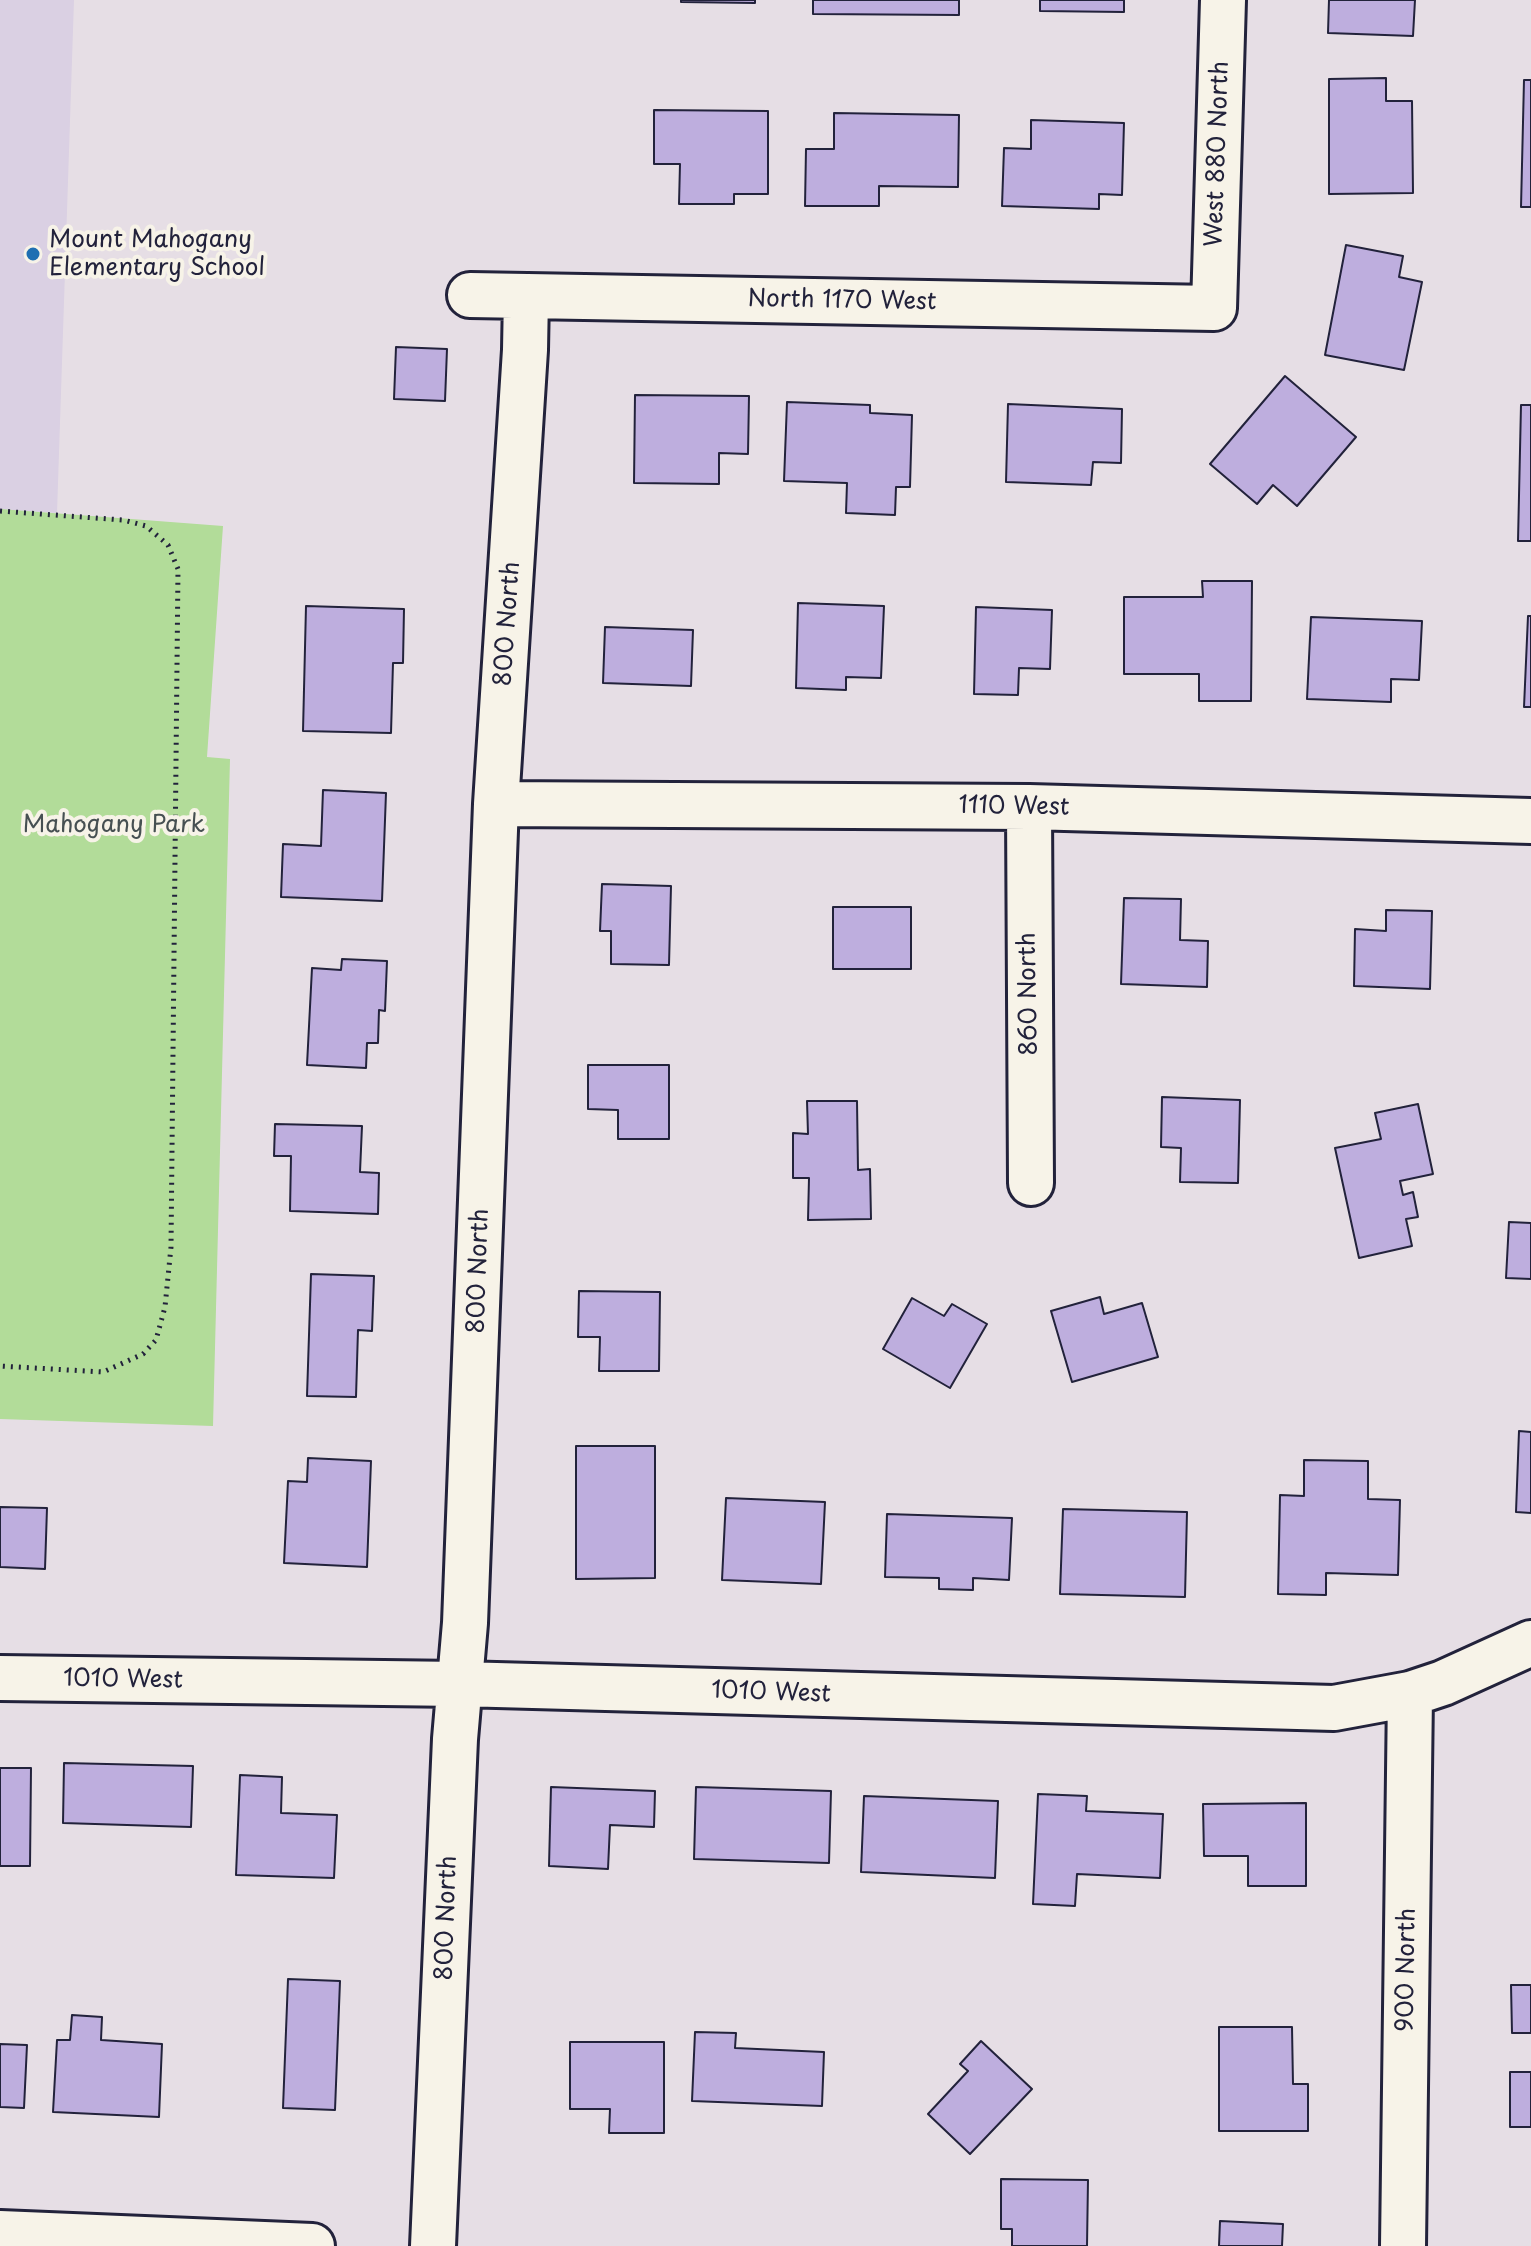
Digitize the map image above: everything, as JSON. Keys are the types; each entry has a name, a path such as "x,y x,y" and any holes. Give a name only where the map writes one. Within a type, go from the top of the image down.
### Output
{"street":[{"name":"West 880 North","path":"1214,308 1223,0"},
{"name":"North 1170 West","path":"470,295 1214,308"},
{"name":"800 North","path":"433,2246 454,1755 465,1623 496,804 526,296"},
{"name":"1110 West","path":"496,804 1029,807 1531,821"},
{"name":"860 North","path":"1029,807 1031,1183"},
{"name":"1010 West","path":"0,1678 460,1684 1334,1708 1410,1694 1443,1683 1531,1643"},
{"name":"900 North","path":"1403,2246 1410,1694"},
{"path":"0,2233 312,2246"}],"path":[{"path":"0,511 123,520 146,526 168,545 178,569 171,1247 165,1307 156,1340 143,1354 103,1372 0,1366"}],"shaded area":[{"name":"Mount Mahogany Elementary School","path":"0,0 74,0 57,513 0,509"}],"green space":[{"name":"Mahogany Park","path":"0,509 223,526 207,757 230,759 213,1426 0,1419"}],"building":[{"path":"755,0 755,3 681,2"},
{"path":"813,0 959,0 959,15 813,14"},
{"path":"1040,0 1124,0 1124,12 1040,11"},
{"path":"1329,0 1415,0 1413,36 1328,33"},
{"path":"1386,78 1386,101 1412,101 1413,193 1329,194 1329,79"},
{"path":"1524,80 1531,80 1531,207 1521,207"},
{"path":"654,110 768,111 768,194 734,194 734,204 679,204 680,164 654,164"},
{"path":"834,113 959,115 958,187 879,186 879,206 805,206 806,149 834,149"},
{"path":"1031,120 1124,123 1122,195 1099,194 1099,209 1002,206 1004,148 1031,149"},
{"path":"1346,245 1403,256 1399,277 1422,282 1404,370 1325,355"},
{"path":"396,347 447,349 445,401 394,399"},
{"path":"1285,376 1356,437 1297,506 1273,485 1257,504 1210,464"},
{"path":"635,395 749,396 748,454 719,453 719,484 634,483"},
{"path":"787,402 870,405 870,413 912,415 910,487 896,487 895,515 846,513 847,483 784,481"},
{"path":"1008,404 1122,409 1121,463 1093,462 1091,485 1006,482"},
{"path":"1521,405 1531,405 1531,541 1518,541"},
{"path":"1202,581 1252,581 1251,701 1199,701 1199,674 1124,674 1124,597 1203,597"},
{"path":"798,603 884,606 881,678 846,677 846,690 796,688"},
{"path":"306,606 404,609 403,663 393,663 391,733 303,731"},
{"path":"976,607 1052,610 1050,669 1019,668 1018,695 974,694"},
{"path":"1528,616 1531,616 1531,707 1524,707"},
{"path":"1311,617 1422,621 1419,680 1391,679 1391,702 1307,699"},
{"path":"605,627 693,630 691,686 603,683"},
{"path":"323,790 386,793 382,901 281,897 283,844 321,846"},
{"path":"602,884 671,886 669,965 611,964 611,931 600,931"},
{"path":"1124,898 1181,899 1180,940 1208,941 1207,987 1121,984"},
{"path":"833,907 911,907 911,969 833,969"},
{"path":"1386,910 1432,911 1430,989 1354,986 1355,929 1386,931"},
{"path":"342,959 387,961 385,1011 379,1010 378,1043 367,1043 366,1068 307,1065 312,968 341,970"},
{"path":"588,1065 669,1065 669,1139 618,1139 618,1110 588,1109"},
{"path":"1162,1097 1240,1100 1238,1183 1180,1182 1181,1148 1161,1147"},
{"path":"807,1101 857,1101 858,1170 870,1169 871,1219 808,1220 809,1178 793,1178 793,1133 808,1134"},
{"path":"1418,1104 1433,1174 1400,1181 1403,1195 1413,1192 1418,1217 1406,1219 1412,1246 1359,1258 1335,1148 1381,1139 1375,1113"},
{"path":"275,1124 362,1126 360,1172 379,1173 378,1214 290,1211 291,1156 274,1156"},
{"path":"1509,1222 1531,1223 1531,1279 1506,1278"},
{"path":"311,1274 374,1276 372,1331 358,1330 356,1397 307,1396"},
{"path":"579,1291 660,1292 659,1371 599,1371 600,1337 578,1337"},
{"path":"1100,1297 1104,1314 1142,1303 1158,1357 1072,1382 1051,1311"},
{"path":"912,1298 944,1316 952,1304 987,1324 950,1388 883,1349"},
{"path":"1519,1431 1531,1432 1531,1513 1516,1512"},
{"path":"576,1446 655,1446 655,1578 576,1579"},
{"path":"308,1458 371,1461 367,1567 284,1563 288,1481 307,1482"},
{"path":"1304,1460 1368,1461 1368,1499 1400,1500 1398,1575 1326,1573 1326,1595 1278,1594 1280,1495 1304,1496"},
{"path":"726,1498 825,1502 821,1584 722,1580"},
{"path":"0,1507 47,1508 45,1569 0,1567"},
{"path":"1063,1509 1187,1512 1185,1597 1060,1594"},
{"path":"887,1514 1012,1518 1009,1580 973,1578 973,1590 939,1589 939,1578 885,1577"},
{"path":"64,1763 193,1766 191,1827 63,1823"},
{"path":"0,1768 31,1768 30,1866 0,1866"},
{"path":"240,1775 282,1777 281,1813 337,1815 334,1878 236,1875"},
{"path":"551,1787 655,1791 654,1827 610,1825 608,1869 549,1866"},
{"path":"696,1787 831,1791 829,1863 694,1859"},
{"path":"1038,1794 1087,1796 1086,1811 1163,1814 1160,1878 1077,1874 1075,1906 1033,1904"},
{"path":"864,1796 998,1801 995,1878 861,1872"},
{"path":"1306,1803 1306,1886 1248,1886 1248,1856 1204,1856 1203,1804"},
{"path":"288,1979 340,1981 335,2110 283,2108"},
{"path":"1511,1985 1531,1985 1531,2033 1512,2033"},
{"path":"72,2015 102,2017 101,2040 162,2044 159,2117 53,2112 57,2040 70,2040"},
{"path":"1219,2027 1292,2027 1293,2084 1308,2084 1308,2131 1219,2131"},
{"path":"695,2032 736,2033 735,2048 824,2052 822,2106 692,2101"},
{"path":"981,2041 1032,2089 970,2154 928,2114 968,2071 960,2064"},
{"path":"570,2042 664,2042 664,2133 609,2133 610,2109 570,2109"},
{"path":"0,2044 27,2045 24,2108 0,2107"},
{"path":"1510,2072 1531,2072 1531,2127 1510,2127"},
{"path":"1001,2179 1088,2180 1087,2246 1012,2246 1012,2229 1001,2229"},
{"path":"1220,2221 1283,2224 1282,2246 1219,2246"}],"place":[{"name":"Mount Mahogany Elementary School","path":"33,254"}]}
